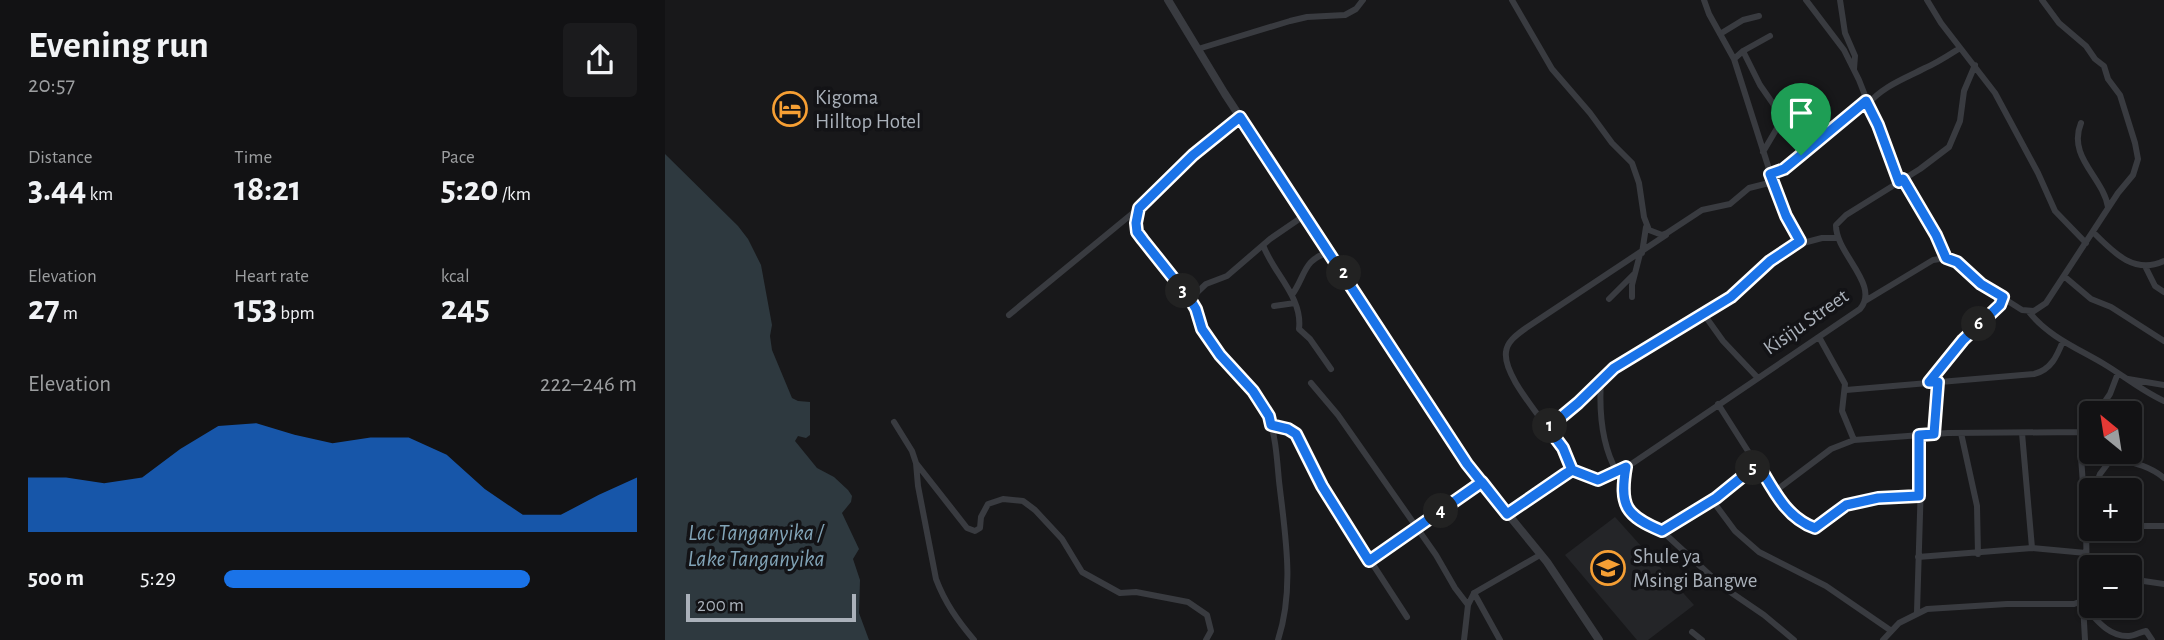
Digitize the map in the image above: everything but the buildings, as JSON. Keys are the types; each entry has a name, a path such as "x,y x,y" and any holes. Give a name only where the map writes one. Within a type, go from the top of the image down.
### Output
{"street":[{"path":"1168,0 1240,117 1467,464 1551,568 1598,640"},
{"path":"1198,49 1307,17 1345,15 1356,9 1363,0"},
{"path":"1512,0 1552,69 1632,163 1639,183 1646,225 1632,297"},
{"path":"1704,0 1734,59 1786,216 1803,243 1822,238 1838,238 1836,225 1839,220 1943,153 1953,140 1960,121 1964,91 1975,65"},
{"path":"1806,0 1834,35 1854,71 1901,181 1933,229 1946,258"},
{"path":"1840,0 1845,33 1855,56 1854,71"},
{"path":"1927,0 1995,93 2013,123 2055,211 2086,243"},
{"path":"2029,312 2046,303 2137,166 2136,143 2120,95 2108,79 2104,66 2059,23 2042,0"},
{"path":"1720,34 1743,20 1759,16"},
{"path":"1734,59 1770,36"},
{"path":"1770,174 1784,169 1893,83 1925,69 1960,48"},
{"path":"1743,51 1760,85 1783,118 1763,152"},
{"path":"1009,315 1139,208 1193,155 1240,117"},
{"path":"2081,123 2077,135 2078,148 2106,198 2108,208"},
{"path":"1507,514 1572,470 1563,448 1518,387 1507,363 1507,348 1511,341 1526,328 1702,210 1730,204 1749,188 1773,182"},
{"path":"1139,208 1136,218 1137,232 1190,299 1202,329 1220,355 1253,391 1269,416 1284,516 1288,582 1278,640"},
{"path":"1190,299 1206,284 1227,276 1263,245 1305,215"},
{"path":"1646,225 1654,233 1662,235 1670,232"},
{"path":"2093,232 2120,258 2145,266 2164,261"},
{"name":"Kisiju Street","path":"1572,470 1595,480 1626,467 1860,309 1865,301 1865,289 1838,238"},
{"path":"1548,428 1622,362 1731,297 1770,261 1800,241"},
{"path":"1263,245 1292,295 1300,321 1299,328 1331,369"},
{"path":"1292,295 1307,264 1319,255 1330,253"},
{"path":"1865,301 1933,260 1946,258 1957,262 1981,284 2029,312 2063,341 2164,401"},
{"path":"2145,266 2155,286 2164,292"},
{"path":"1609,299 1635,272"},
{"path":"2065,276 2091,299 2111,307 2164,341"},
{"path":"1929,382 1963,340 2000,305 2003,297"},
{"path":"1274,306 1295,303"},
{"path":"2000,305 2018,307"},
{"path":"1703,313 1723,341 1757,377"},
{"path":"1819,337 1845,384 1842,411 1854,440"},
{"path":"1846,390 2041,372 2053,362 2063,341"},
{"path":"2106,401 2118,373"},
{"path":"2126,379 2164,386"},
{"path":"1601,380 1600,404 1604,436 1608,454 1617,472"},
{"path":"1934,434 1938,382"},
{"path":"1311,383 1338,415 1468,605"},
{"path":"1718,404 1774,492 1791,513 1815,528 1846,505 1878,498 1919,496"},
{"path":"894,422 912,451 916,463 936,579 947,604 974,640"},
{"path":"1271,425 1296,434 1322,486 1407,617"},
{"path":"1774,492 1831,449 1854,440 1961,433 2079,432"},
{"path":"1961,433 1977,506 1977,554"},
{"path":"2022,433 2032,548"},
{"path":"1917,612 1919,435"},
{"path":"916,463 967,528 975,531 980,528 981,517 988,504 1003,499 1023,501 1062,539 1082,572 1120,593 1188,602 1207,615 1211,631 1206,640"},
{"path":"1662,531 1712,500 1758,464"},
{"path":"2139,464 2162,476 2164,466"},
{"path":"1626,467 1621,488 1628,507 1640,521 1662,531 1723,587 1794,640"},
{"path":"1369,561 1482,482"},
{"path":"1712,500 1735,531 1759,552 1826,586 1890,630"},
{"path":"2142,526 2164,526"},
{"path":"1918,557 2032,548 2086,553 2087,541"},
{"path":"1464,640 1468,605 1474,593 1540,555"},
{"path":"2142,581 2164,584"},
{"path":"1474,593 1500,640"},
{"path":"1883,640 1890,630 1917,612 1943,607 2079,603"},
{"path":"2084,618 2085,640"},
{"path":"2094,618 2106,629 2126,636 2145,631 2152,640"},
{"path":"1692,632 1702,640"}],"shaded area":[{"path":"1615,517 1694,605 1648,640 1637,640 1565,555"}],"water":[{"name":"Lac Tanganyika / Lake Tanganyika","path":"665,154 738,226 761,265 772,325 772,350 792,398 810,402 810,435 806,438 798,436 795,441 817,468 834,477 852,496 851,502 842,513 859,549 853,559 860,580 859,613 869,640 665,640"}],"place":[{"name":"Kigoma Hilltop Hotel","path":"790,109"},
{"name":"Shule ya Msingi Bangwe","path":"1608,568"}],"route":[{"path":"1801,155 1784,169 1770,174 1786,216 1800,241 1770,261 1731,297 1614,368 1548,428 1563,448 1572,470 1565,474 1507,514 1482,482 1467,464 1240,117 1210,139 1139,208 1136,223 1137,232 1190,299 1202,329 1220,355 1253,391 1269,416 1271,425 1281,426 1296,434 1322,486 1369,561 1482,482 1507,514 1572,470 1598,480 1626,467 1621,488 1628,507 1640,521 1662,531 1716,498 1758,464 1779,500 1801,521 1815,528 1846,505 1878,498 1919,496 1919,435 1934,434 1938,382 1929,382 1963,340 2000,305 2003,297 1981,284 1957,262 1946,258 1936,235 1903,179 1899,182 1866,101 1801,155"}]}
